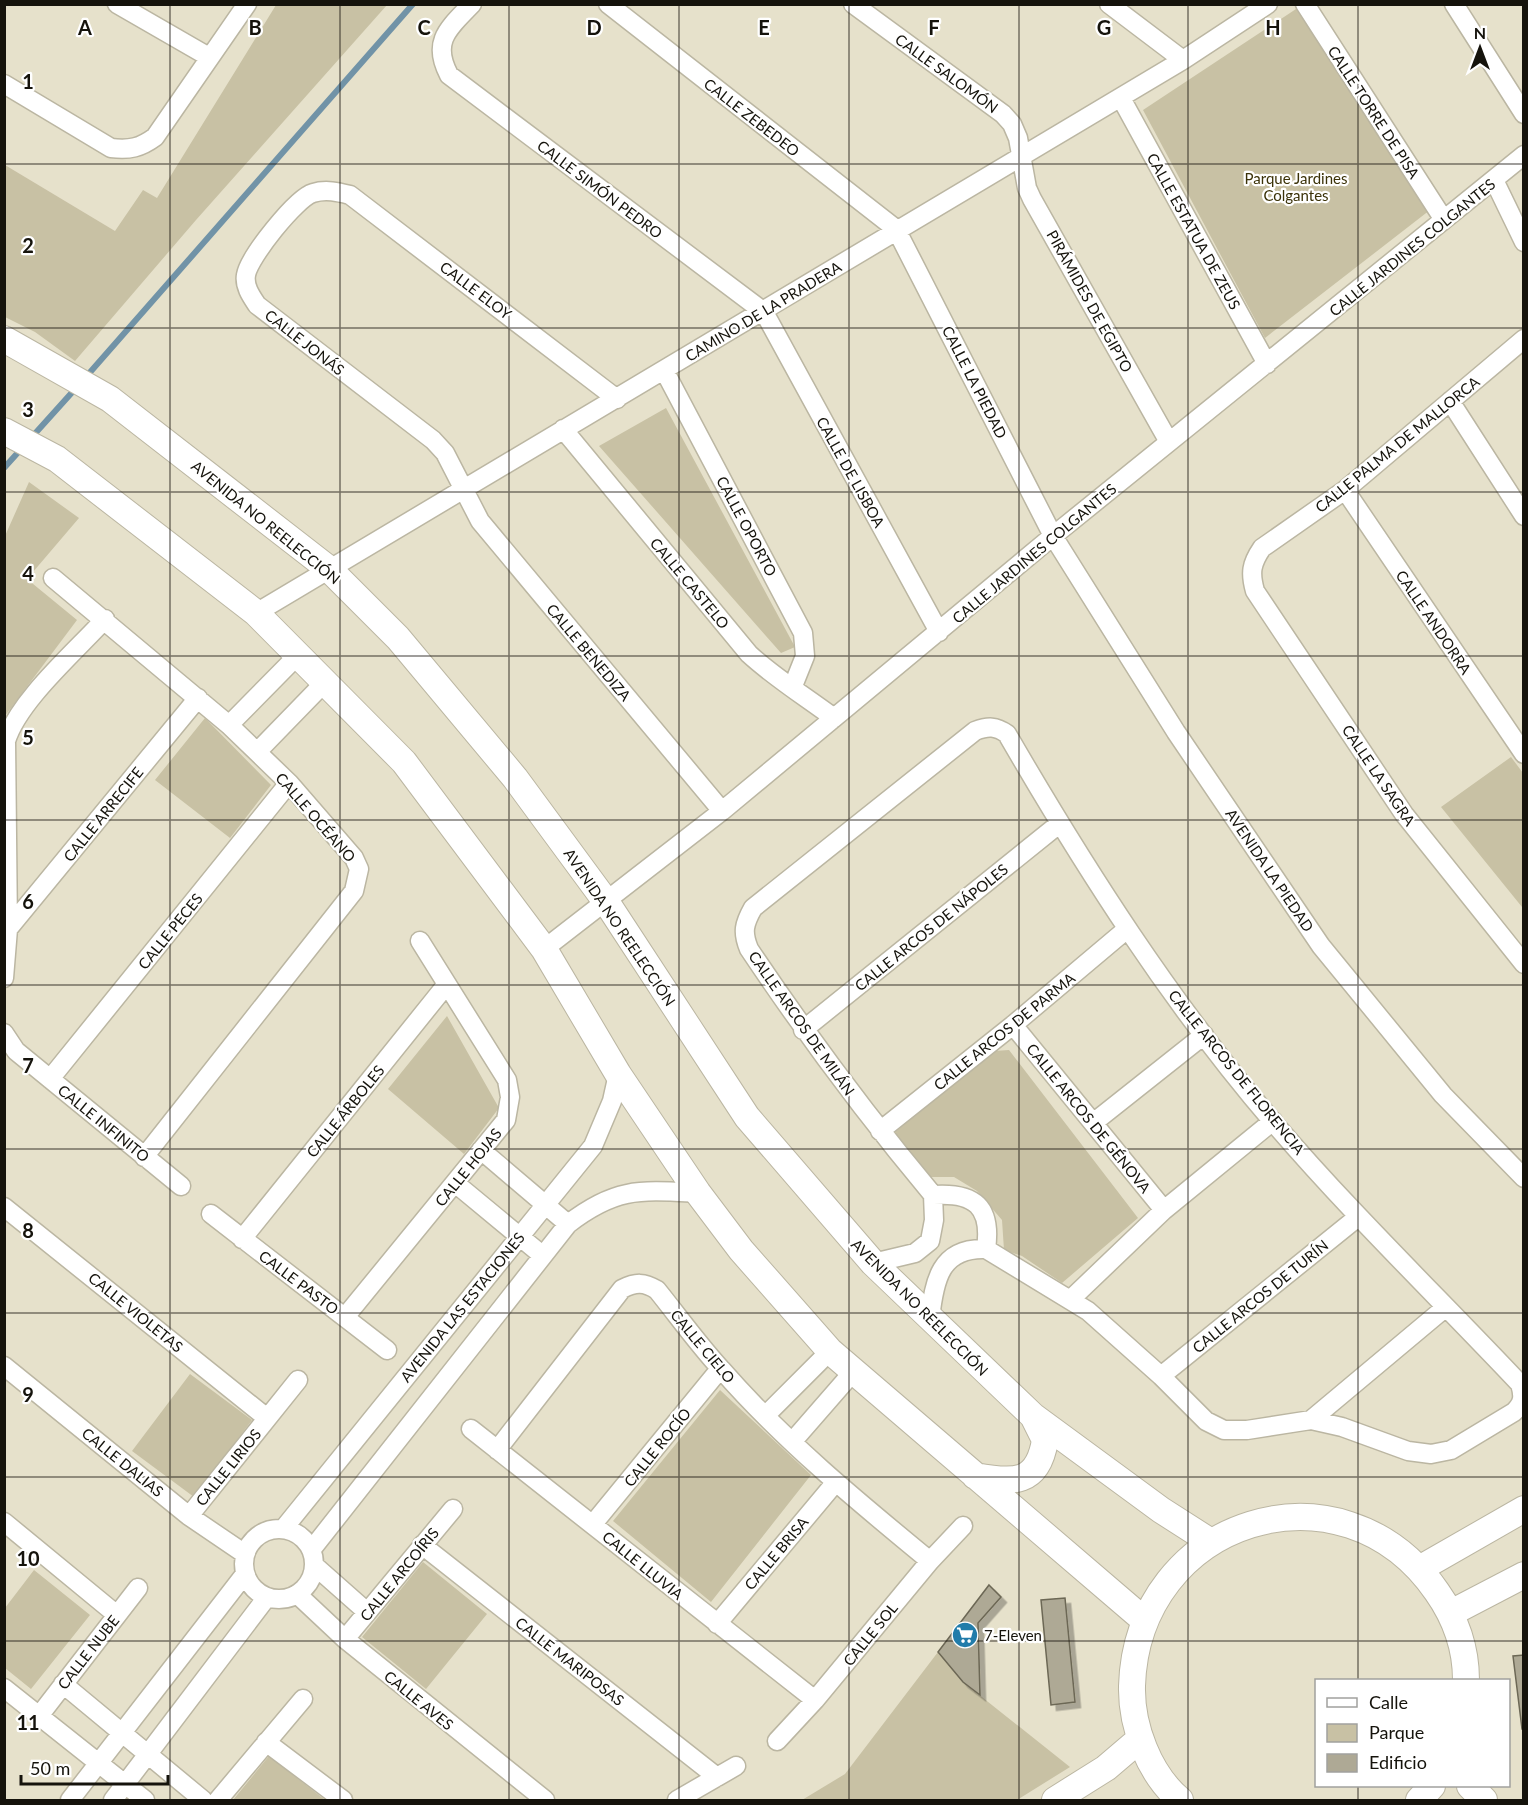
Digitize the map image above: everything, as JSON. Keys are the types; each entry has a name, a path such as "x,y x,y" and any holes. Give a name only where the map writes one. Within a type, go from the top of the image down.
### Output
{"main road":[{"name":"AVENIDA NO REELECCIÓN","path":"4,339 110,399 329,569 405,646 515,778 607,903 747,1117 873,1263 1033,1416 1161,1510 1211,1542"},
{"path":"4,430 57,459 256,613 404,762 544,949 618,1074 698,1193 741,1250 830,1351 1144,1620"},
{"path":"975,1476 1002,1481 1017,1479 1032,1472 1040,1465 1045,1440 1033,1416"},
{"path":"1421,1568 1524,1509"},
{"path":"1174,1799 1149,1759 1140,1739 1132,1699 1133,1659 1144,1620 1168,1580 1183,1563 1211,1542 1252,1523 1298,1516 1343,1522 1385,1540 1421,1568 1451,1613 1461,1639 1466,1679"},
{"path":"1451,1613 1524,1575"},
{"path":"1055,1800 1106,1768 1140,1739"},
{"path":"1419,1800 1430,1787"},
{"path":"1472,1787 1484,1800"}],"street":[{"path":"117,4 209,57"},
{"path":"4,84 111,148 129,150 143,146 155,137 247,4"},
{"name":"CALLE SIMÓN PEDRO","path":"472,4 447,29 441,46 441,61 449,75 764,312"},
{"name":"CALLE ZEBEDEO","path":"608,4 896,229"},
{"name":"CALLE SALOMÓN","path":"853,4 1003,114 1012,124 1021,155"},
{"path":"1109,4 1183,60"},
{"name":"CAMINO DE LA PRADERA","path":"256,613 462,488 764,312 896,229 1121,98 1268,4"},
{"name":"CALLE TORRE DE PISA","path":"1305,4 1444,220"},
{"path":"1454,4 1524,114"},
{"name":"CALLE ESTATUA DE ZEUS","path":"1121,98 1267,363"},
{"name":"CALLE JARDINES COLGANTES","path":"544,949 607,903 722,811 1053,536 1524,154"},
{"name":"PIRÁMIDES DE EGIPTO","path":"1021,155 1032,199 1170,442"},
{"path":"1494,180 1524,242"},
{"name":"CALLE ELOY","path":"330,190 350,195 617,399"},
{"name":"CALLE JONÁS","path":"330,190 312,193 298,203 250,261 245,277 248,292 257,305 433,440 445,453 462,488"},
{"name":"CALLE LA PIEDAD","path":"896,229 1053,536"},
{"name":"CALLE DE LISBOA","path":"764,312 939,632"},
{"name":"CALLE PALMA DE MALLORCA","path":"1251,575 1252,561 1262,548 1345,490 1524,339"},
{"name":"CALLE OPORTO","path":"664,370 803,633 805,656 793,686"},
{"path":"1450,401 1524,516"},
{"name":"CALLE CASTELO","path":"563,429 749,654 769,672 793,686 834,718"},
{"name":"CALLE BENEDIZA","path":"462,488 488,532 722,811"},
{"name":"CALLE ANDORRA","path":"1345,490 1524,754"},
{"name":"AVENIDA LA PIEDAD","path":"1053,536 1176,732 1322,946 1443,1095 1524,1178"},
{"name":"CALLE LA SAGRA","path":"1251,575 1255,591 1404,814 1524,964"},
{"name":"CALLE OCÉANO","path":"53,578 105,619 229,725 289,783 354,858 359,869 354,891 144,1157"},
{"path":"4,978 8,929 5,762 11,726 22,709 105,619"},
{"path":"229,725 298,655"},
{"path":"257,752 326,681"},
{"name":"CALLE ARRECIFE","path":"8,929 198,698"},
{"name":"CALLE ARCOS DE FLORENCIA","path":"987,726 999,728 1007,734 1059,824 1126,929 1204,1035 1273,1121 1358,1217 1520,1384 1523,1395"},
{"name":"CALLE ARCOS DE MILÁN","path":"933,1195 879,1131 803,1030 749,949 743,936 745,923 753,908 975,730 987,726"},
{"name":"CALLE PECES","path":"50,1079 289,783"},
{"name":"CALLE ARCOS DE NÁPOLES","path":"803,1030 1059,824"},
{"name":"CALLE ARCOS DE PARMA","path":"879,1131 1013,1025 1126,929"},
{"name":"CALLE HOJAS","path":"345,1317 506,1120 510,1096 507,1080 420,941"},
{"name":"CALLE ÁRBOLES","path":"242,1239 447,984"},
{"name":"CALLE ARCOS DE GÉNOVA","path":"1013,1025 1164,1210"},
{"name":"CALLE INFINITO","path":"4,1033 16,1051 181,1186"},
{"path":"1093,1123 1204,1035"},
{"name":"AVENIDA LAS ESTACIONES","path":"284,1528 593,1146 612,1101 618,1074"},
{"path":"1071,1299 1164,1210 1273,1121"},
{"path":"482,1150 544,1206 568,1224"},
{"path":"455,1183 542,1255"},
{"name":"AVENIDA LAS ESTACIONES","path":"314,1558 542,1255 568,1224 592,1206 617,1195 647,1190 698,1193"},
{"path":"873,1263 915,1253 930,1241 934,1220 933,1195 951,1194 970,1198 984,1211 989,1228 986,1249"},
{"name":"CALLE VIOLETAS","path":"4,1208 267,1418"},
{"name":"CALLE PASTO","path":"211,1214 387,1350"},
{"name":"CALLE ARCOS DE TURÍN","path":"1161,1376 1358,1217"},
{"path":"930,1241 948,1260"},
{"path":"930,1319 934,1283 948,1260 972,1249 986,1249 998,1254 1029,1277 1071,1299 1161,1376 1206,1421 1224,1430 1247,1430 1311,1420 1342,1427 1408,1451 1431,1454 1450,1450 1514,1412 1521,1405 1523,1395"},
{"name":"CALLE CIELO","path":"497,1449 622,1289 633,1283 646,1284 657,1290 720,1369 765,1416 835,1483 930,1561"},
{"path":"1311,1420 1446,1306"},
{"path":"765,1416 830,1351"},
{"name":"CALLE DALIAS","path":"4,1366 189,1516 245,1554"},
{"name":"CALLE ROCÍO","path":"593,1524 720,1369"},
{"path":"792,1442 854,1372"},
{"name":"CALLE LIRIOS","path":"189,1516 298,1380"},
{"name":"CALLE LLUVIA","path":"471,1429 815,1700"},
{"name":"CALLE BRISA","path":"717,1624 835,1483"},
{"name":"CALLE ARCOÍRIS","path":"345,1639 453,1509"},
{"path":"4,1522 117,1615"},
{"name":"CALLE SOL","path":"777,1741 815,1700 930,1561 963,1526"},
{"path":"314,1558 306,1587 297,1594 277,1599 267,1597 250,1584 245,1574 245,1554 255,1537 274,1528 284,1528 305,1539 314,1558 367,1612"},
{"name":"CALLE MARIPOSAS","path":"422,1545 717,1777"},
{"path":"70,1800 245,1574"},
{"name":"CALLE NUBE","path":"39,1716 138,1588"},
{"name":"CALLE AVES","path":"297,1594 345,1639 545,1800"},
{"path":"113,1800 267,1597"},
{"path":"63,1684 203,1800"},
{"path":"4,1688 145,1800"},
{"path":"218,1800 303,1700"},
{"path":"266,1742 343,1800"},
{"path":"677,1800 736,1766"}],"green space":[{"path":"276,5 387,5 196,220 75,361 35,332 5,317 5,165 115,231 143,190 157,198"},
{"name":"Parque Jardines Colgantes","path":"1296,9 1430,210 1265,338 1143,110"},
{"path":"666,408 795,647 781,653 599,446"},
{"path":"29,482 79,518 27,579 77,620 5,716 5,536"},
{"path":"205,718 271,785 230,838 155,780"},
{"path":"1511,757 1523,773 1522,907 1441,807"},
{"path":"447,1016 499,1108 464,1154 388,1089"},
{"path":"1009,1050 1138,1218 1062,1283 1022,1256 1004,1250 1002,1220 977,1191 954,1177 928,1177 894,1133 994,1051"},
{"path":"190,1374 252,1420 194,1497 132,1451"},
{"path":"720,1390 811,1475 711,1602 613,1521"},
{"path":"423,1562 487,1614 426,1689 362,1637"},
{"path":"34,1570 90,1615 31,1689 5,1668 5,1608"},
{"path":"938,1652 963,1682 1070,1767 1017,1800 802,1800 845,1774"},
{"path":"269,1756 325,1800 233,1800"}],"building":[{"name":"7-Eleven","path":"989,1585 1001,1597 978,1623 980,1695 963,1682 938,1652"},
{"path":"1065,1598 1075,1702 1051,1705 1041,1600"},
{"path":"1524,1655 1524,1729 1522,1729 1513,1656"}],"waterway":[{"path":"85,378 413,4"},
{"path":"31,438 76,388"},
{"path":"4,468 22,448"}],"place":[{"name":"7-Eleven","path":"965,1635"}]}
